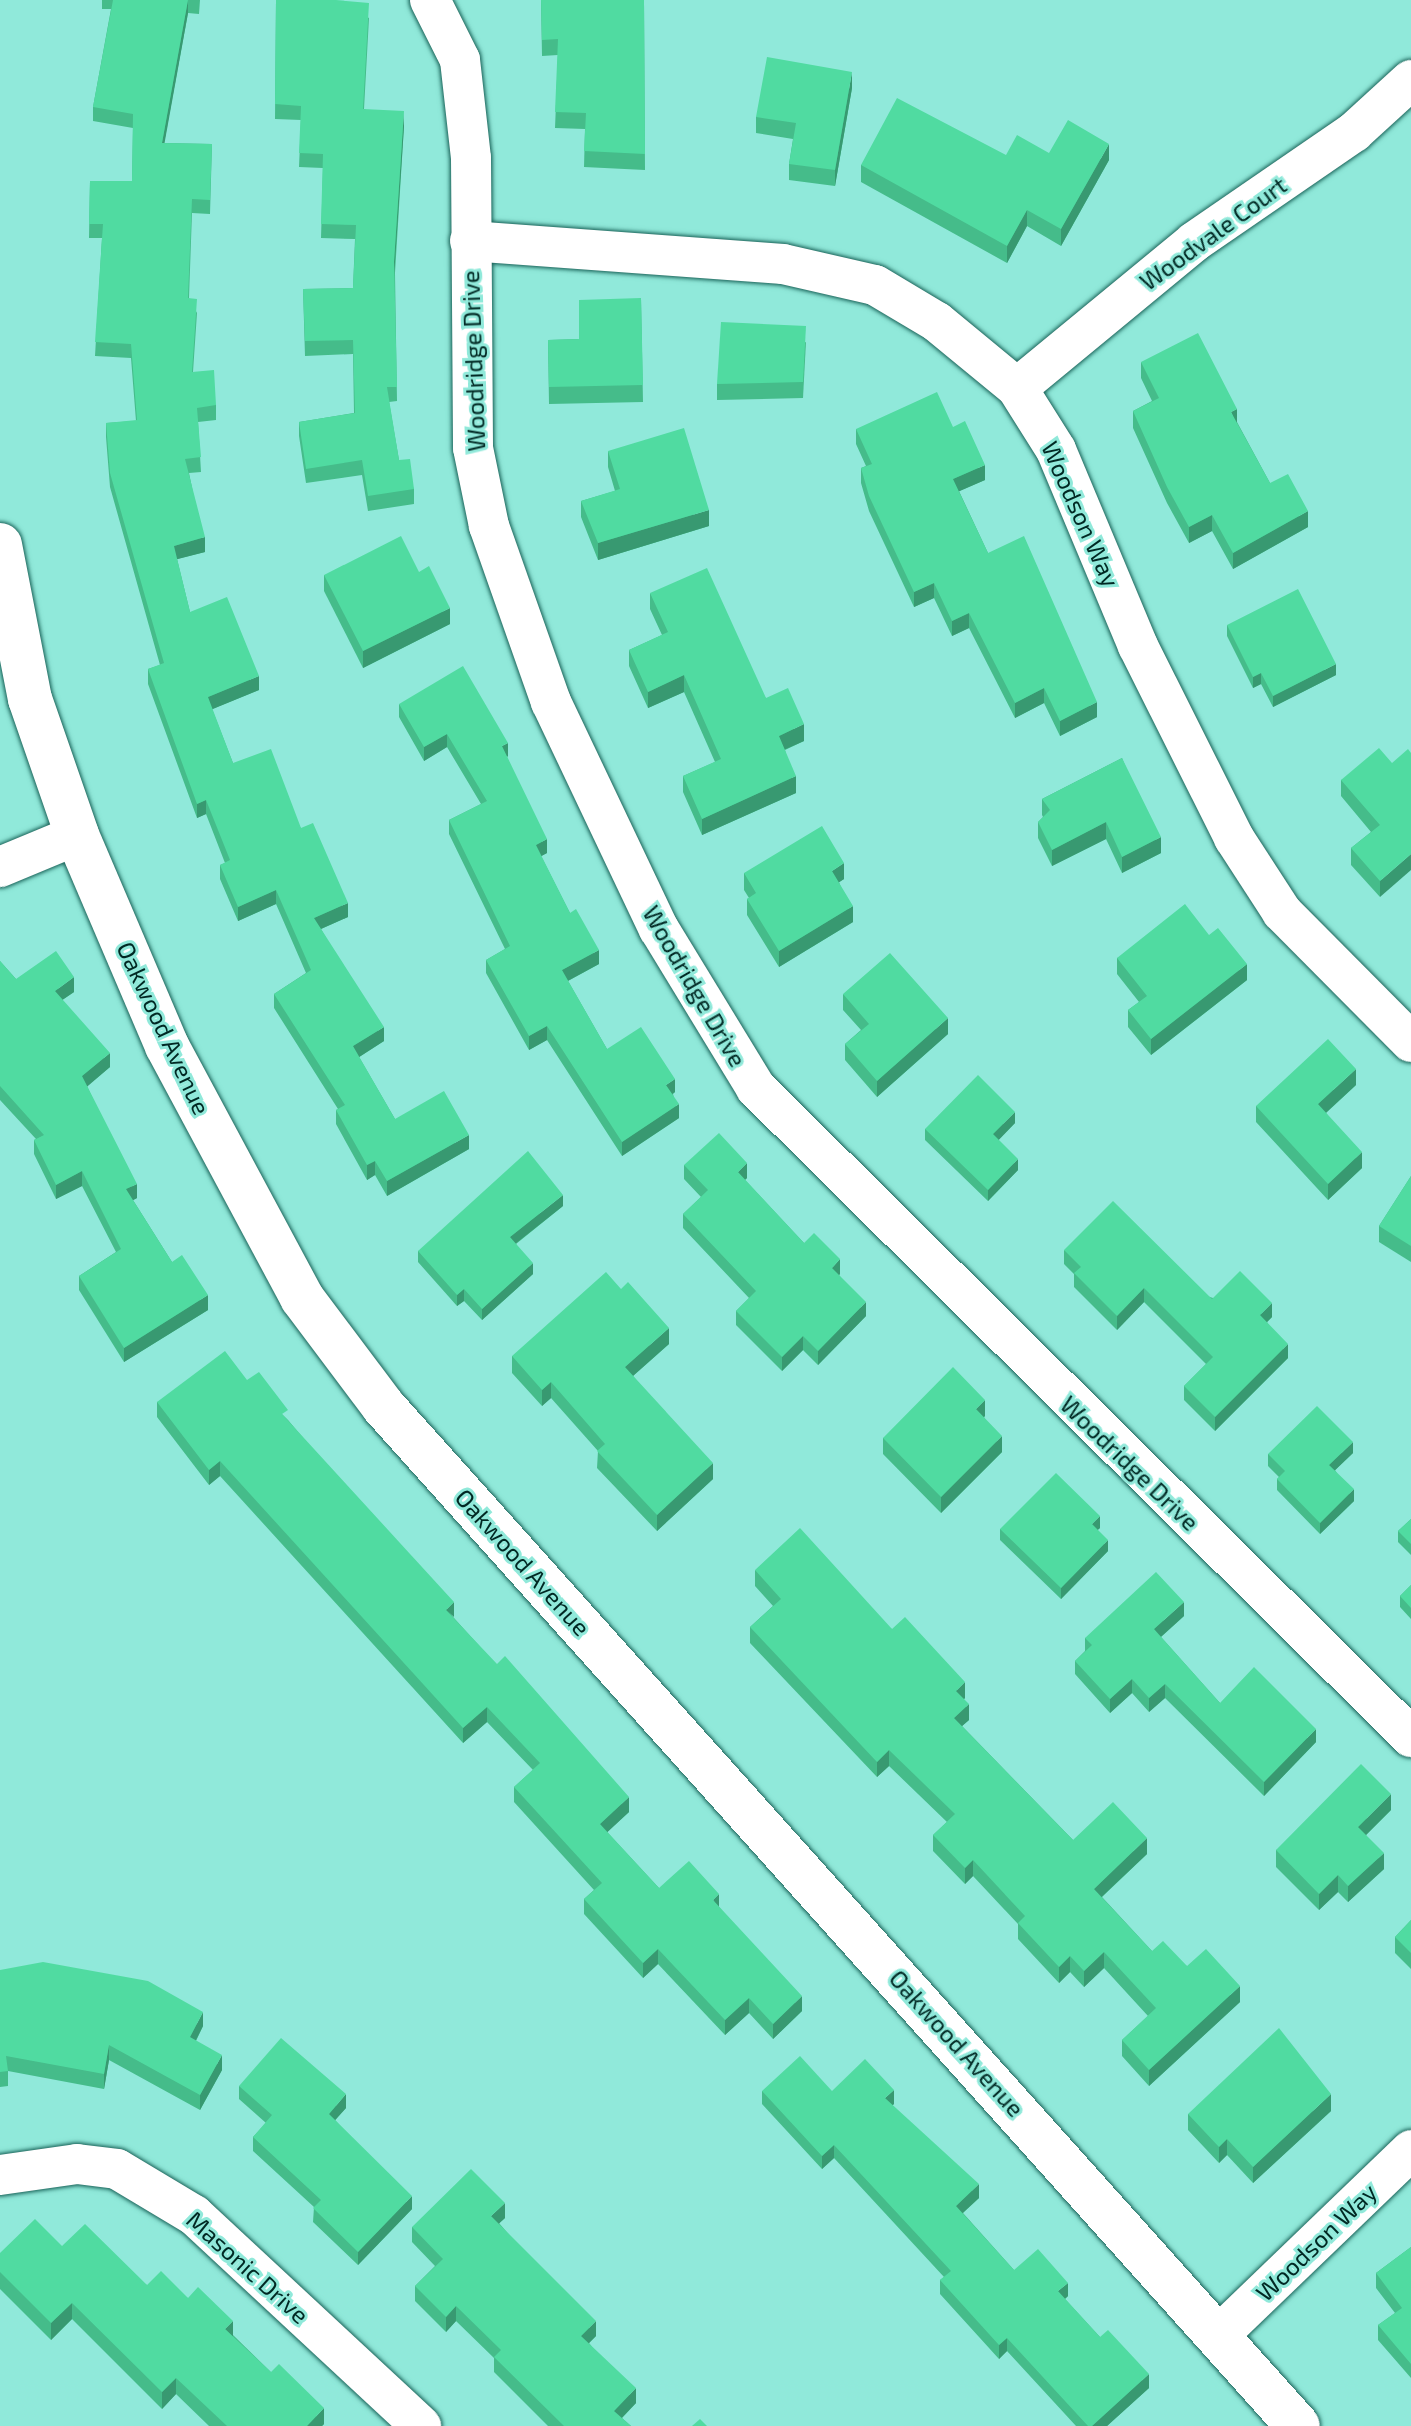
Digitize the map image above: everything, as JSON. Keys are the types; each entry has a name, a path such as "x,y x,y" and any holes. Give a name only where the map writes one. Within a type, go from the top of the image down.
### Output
{"main road":[{"name":"Oakwood Avenue","path":"0,545 30,699 77,835 189,1088 302,1298 383,1406 1220,2334 1298,2426"}],"street":[{"name":"Woodridge Drive","path":"430,0 460,60 470,241 473,448 511,603 645,901 710,1018 756,1088 1411,1737"},
{"name":"Woodvale Court","path":"1017,388 1194,242 1354,132 1411,80"},
{"name":"Woodson Way","path":"470,241 783,264 875,285 937,322 1017,388 1056,450 1138,646 1234,838 1282,912 1411,1042"},
{"path":"0,867 77,835"},
{"name":"Woodson Way","path":"1220,2334 1411,2150"},
{"name":"Masonic Drive","path":"0,2175 77,2164 117,2169 181,2207 421,2426"}],"building":[{"path":"113,0 188,0 162,143 212,144 210,200 192,199 188,298 197,299 192,372 214,370 216,405 197,408 201,457 185,459 205,537 174,546 190,612 227,597 259,676 208,697 233,763 271,749 301,828 313,823 348,903 314,918 384,1027 353,1046 395,1119 444,1091 469,1135 387,1181 375,1161 367,1165 336,1110 345,1105 274,994 311,970 276,890 238,907 220,865 230,860 206,800 197,804 148,669 164,663 110,473 106,423 137,420 131,344 95,342 103,224 89,224 90,181 132,181 133,114 93,107"},
{"path":"276,0 369,3 363,109 404,111 394,262 397,387 387,387 399,460 410,459 414,489 368,496 362,460 306,469 299,422 355,413 353,340 305,341 303,289 353,288 356,225 321,224 323,154 299,153 301,106 275,104"},
{"path":"541,0 644,0 645,154 584,151 586,113 555,112 558,39 542,40"},
{"path":"767,57 852,72 835,170 789,164 796,123 756,117"},
{"path":"897,98 1006,155 1017,135 1049,153 1068,120 1109,144 1061,229 1027,210 1007,246 861,165"},
{"path":"641,298 643,385 549,387 548,340 579,339 579,300"},
{"path":"721,322 806,326 803,382 717,384"},
{"path":"1198,333 1237,409 1231,412 1270,483 1288,474 1308,511 1233,553 1212,515 1189,527 1167,487 1133,411 1159,398 1141,362"},
{"path":"937,392 953,427 965,421 985,465 953,479 988,553 1024,536 1097,702 1060,721 1044,688 1015,703 969,613 952,621 934,583 914,592 869,496 861,468 872,464 856,429"},
{"path":"684,428 709,510 598,543 581,501 620,489 608,451"},
{"path":"401,536 419,572 429,566 450,608 363,651 324,575"},
{"path":"707,568 766,698 788,688 804,724 779,736 796,776 702,819 683,776 721,759 684,675 648,692 629,650 668,632 650,593"},
{"path":"1298,589 1336,664 1273,696 1261,673 1253,677 1227,625"},
{"path":"463,666 508,743 502,746 547,839 536,845 570,913 576,909 599,950 562,970 607,1049 641,1027 675,1079 666,1085 679,1104 622,1142 547,1026 529,1036 486,960 510,946 449,820 487,801 447,734 424,747 399,704"},
{"path":"1379,748 1392,763 1408,749 1411,753 1411,854 1380,881 1351,848 1380,825 1341,780"},
{"path":"1122,758 1161,837 1122,857 1106,822 1052,850 1038,822 1050,810 1042,799"},
{"path":"822,826 844,863 832,871 853,906 779,951 747,899 756,893 744,873"},
{"path":"1185,904 1209,935 1218,928 1247,964 1151,1039 1128,1010 1147,996 1117,958"},
{"path":"56,951 74,977 55,991 110,1053 82,1076 137,1184 126,1189 172,1262 182,1255 208,1295 124,1348 79,1276 121,1249 82,1171 56,1185 34,1140 44,1135 0,1086 0,961 16,979"},
{"path":"890,953 948,1018 877,1081 845,1044 869,1024 843,994"},
{"path":"1328,1039 1356,1069 1318,1104 1362,1152 1328,1184 1256,1106"},
{"path":"978,1075 1015,1112 993,1134 1018,1159 988,1190 925,1129"},
{"path":"719,1133 747,1163 738,1172 804,1243 814,1233 840,1259 832,1268 866,1302 818,1351 803,1336 782,1357 736,1311 756,1291 683,1214 708,1190 684,1165"},
{"path":"528,1151 563,1195 510,1237 533,1263 482,1309 464,1289 457,1295 418,1251"},
{"path":"1411,1176 1411,1246 1379,1226"},
{"path":"1113,1201 1212,1299 1240,1271 1272,1303 1260,1315 1288,1344 1215,1417 1184,1386 1213,1357 1144,1288 1117,1316 1074,1273 1081,1267 1064,1250"},
{"path":"606,1272 621,1289 628,1282 669,1328 625,1367 713,1463 657,1515 597,1451 605,1444 551,1382 542,1390 512,1356"},
{"path":"225,1351 247,1380 259,1372 288,1410 282,1414 454,1602 446,1610 497,1664 505,1656 629,1797 600,1824 659,1888 689,1861 719,1894 713,1900 802,1996 773,2024 749,1998 725,2020 658,1949 643,1963 584,1899 602,1883 514,1787 540,1763 487,1707 463,1728 220,1461 209,1470 157,1402"},
{"path":"953,1367 985,1400 976,1409 1002,1436 941,1497 883,1438"},
{"path":"1317,1406 1353,1442 1329,1465 1354,1489 1320,1523 1277,1479 1285,1471 1268,1454"},
{"path":"1056,1473 1100,1516 1092,1524 1108,1540 1061,1588 1000,1529"},
{"path":"1411,1519 1411,1544 1398,1531"},
{"path":"800,1528 892,1629 905,1617 965,1682 956,1691 969,1704 954,1718 1073,1840 1113,1802 1147,1838 1094,1889 1152,1951 1163,1941 1187,1966 1206,1949 1240,1986 1149,2070 1122,2040 1156,2008 1104,1952 1084,1971 1070,1956 1059,1967 1018,1923 1025,1916 973,1860 965,1868 933,1835 955,1814 889,1750 877,1762 750,1627 781,1599 755,1570"},
{"path":"1156,1572 1184,1602 1154,1629 1220,1703 1254,1667 1316,1729 1264,1782 1165,1684 1149,1698 1132,1679 1110,1699 1075,1661 1092,1645 1085,1638"},
{"path":"1411,1585 1411,1608 1400,1596"},
{"path":"1361,1764 1391,1794 1358,1827 1384,1853 1348,1886 1338,1875 1319,1894 1276,1850"},
{"path":"1411,1920 1411,1953 1395,1937"},
{"path":"43,1962 148,1981 203,2012 190,2037 222,2055 200,2095 109,2045 104,2074 6,2056 8,2071 0,2072 0,1970"},
{"path":"1279,2028 1331,2094 1253,2167 1227,2139 1219,2147 1188,2114"},
{"path":"281,2038 346,2094 329,2114 412,2196 358,2252 313,2208 321,2200 253,2137 272,2115 239,2086"},
{"path":"800,2056 832,2091 865,2059 894,2090 885,2098 979,2184 956,2206 1014,2270 1038,2249 1068,2283 1058,2291 1100,2337 1108,2330 1149,2374 1092,2426 1088,2426 1007,2338 999,2345 940,2280 951,2271 834,2145 822,2156 762,2091"},
{"path":"471,2169 505,2203 491,2216 596,2321 581,2336 636,2388 614,2411 631,2426 564,2426 494,2357 501,2350 456,2306 446,2317 415,2286 443,2259 412,2227"},
{"path":"35,2219 62,2246 85,2224 147,2285 161,2271 188,2298 198,2287 233,2321 225,2329 271,2372 279,2364 324,2408 307,2426 227,2426 176,2378 162,2392 72,2303 51,2323 0,2272 0,2253"},
{"path":"1411,2247 1411,2364 1378,2325 1402,2308 1376,2273"},
{"path":"700,2419 707,2426 692,2426"}]}
